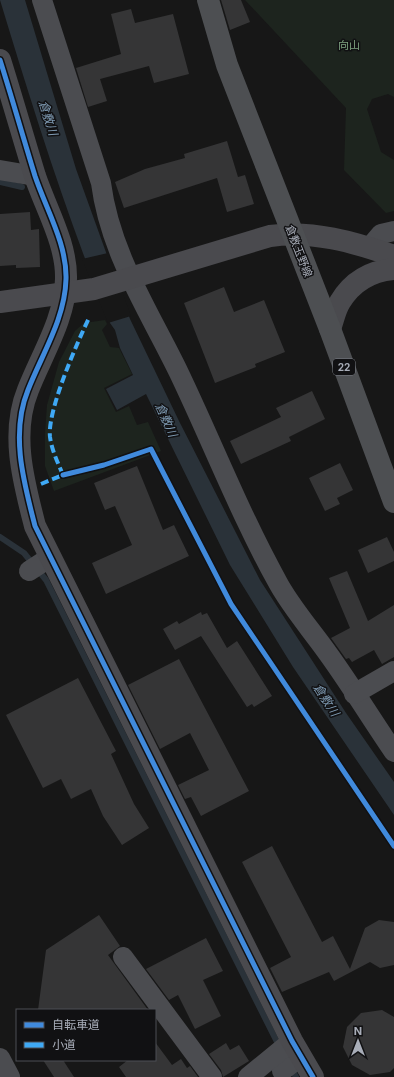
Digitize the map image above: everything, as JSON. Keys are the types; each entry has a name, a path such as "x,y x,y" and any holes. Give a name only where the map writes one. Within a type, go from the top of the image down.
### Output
{"main road":[{"name":"倉敷玉野線","path":"208,0 227,65 330,329 394,502"}],"street":[{"path":"42,0 101,183 104,207 109,227 126,280 179,373 209,441 277,583 335,664 394,752"},
{"path":"0,60 35,176 65,264 64,294 52,338 27,391 19,428 21,463 35,526 38,565 288,1057 313,1077"},
{"path":"0,170 35,176"},
{"path":"370,248 381,234 394,231"},
{"path":"0,302 94,289 270,236 292,233 318,235 370,248 394,256"},
{"path":"330,329 339,303 348,291 377,271 394,268"},
{"path":"354,694 394,671"},
{"path":"123,957 212,1077"},
{"path":"248,1077 288,1057"},
{"path":"0,1058 10,1077"}],"green space":[{"name":"向山","path":"245,0 394,0 394,97 388,94 372,99 367,109 381,152 394,160 394,211 386,213 344,170 346,108"},
{"path":"105,320 107,324 102,330 110,347 119,348 132,374 104,388 116,412 129,406 137,425 148,422 161,451 54,491 45,466 45,433 47,405 59,362 75,331 84,323"}],"water":[{"name":"倉敷川","path":"0,0 25,0 76,169 130,319 179,421 260,580 346,713 394,782 394,815 293,667 230,565 146,394 117,410 106,389 133,375 120,348 115,330 110,323 79,243 38,122"}],"pier":[{"path":"108,253 131,316 108,323 82,259"}],"building":[{"path":"221,0 241,0 250,22 230,30"},
{"path":"131,9 135,23 173,14 189,74 154,83 149,66 100,79 107,101 88,107 76,68 121,54 111,14"},
{"path":"227,141 238,177 245,175 254,204 227,212 217,178 124,208 115,182 145,169 185,158 184,154"},
{"path":"30,212 31,230 39,229 40,267 16,268 16,265 0,266 0,214"},
{"path":"224,287 234,312 264,300 285,352 255,364 256,367 215,383 184,303"},
{"path":"312,391 325,419 289,437 291,441 241,464 230,441 281,417 276,408"},
{"path":"340,463 353,490 337,498 340,504 325,511 309,478"},
{"path":"137,466 163,530 174,525 189,556 106,594 92,563 132,545 115,506 105,510 94,483"},
{"path":"387,537 394,552 394,561 368,573 358,550"},
{"path":"347,571 368,621 394,605 394,657 382,664 374,650 352,662 349,658 346,659 331,638 350,628 329,578"},
{"path":"201,612 202,615 207,613 227,648 237,641 272,696 254,707 252,704 247,707 201,636 175,650 163,629 177,621 179,624"},
{"path":"179,659 249,791 201,816 191,797 185,799 178,785 209,770 190,733 160,749 128,685"},
{"path":"78,678 116,751 111,754 134,804 149,828 122,845 103,816 91,789 71,799 61,779 43,788 6,715"},
{"path":"272,846 322,942 333,936 350,969 365,928 379,920 394,922 394,965 380,968 370,962 334,981 329,972 282,992 270,968 291,957 242,862"},
{"path":"99,915 120,946 108,955 147,1009 38,1009 46,950"},
{"path":"206,938 223,971 203,980 221,1016 195,1029 178,995 169,1000 146,969"},
{"path":"382,1010 394,1017 394,1068 390,1072 370,1075 352,1065 343,1047 347,1027 361,1013"},
{"path":"156,1043 172,1065 181,1059 187,1068 190,1066 198,1077 126,1077 119,1067 127,1061 156,1061"},
{"path":"226,1043 230,1050 239,1045 249,1061 223,1077 221,1070 209,1054"},
{"path":"44,1061 64,1061 74,1077 54,1077"}],"waterway":[{"path":"0,182 22,187"},
{"path":"0,537 24,553 46,580 280,1048"},
{"path":"291,1068 296,1077"}],"marked path":[{"path":"41,484 63,475 52,447 50,425 64,377 77,343 89,318"}],"cycle path":[{"path":"0,60 35,176 60,240 66,279 62,308 52,336 28,390 20,424 19,441 23,476 35,526 292,1041 313,1077"},
{"path":"63,475 104,465 151,449 231,604 394,846"}]}
